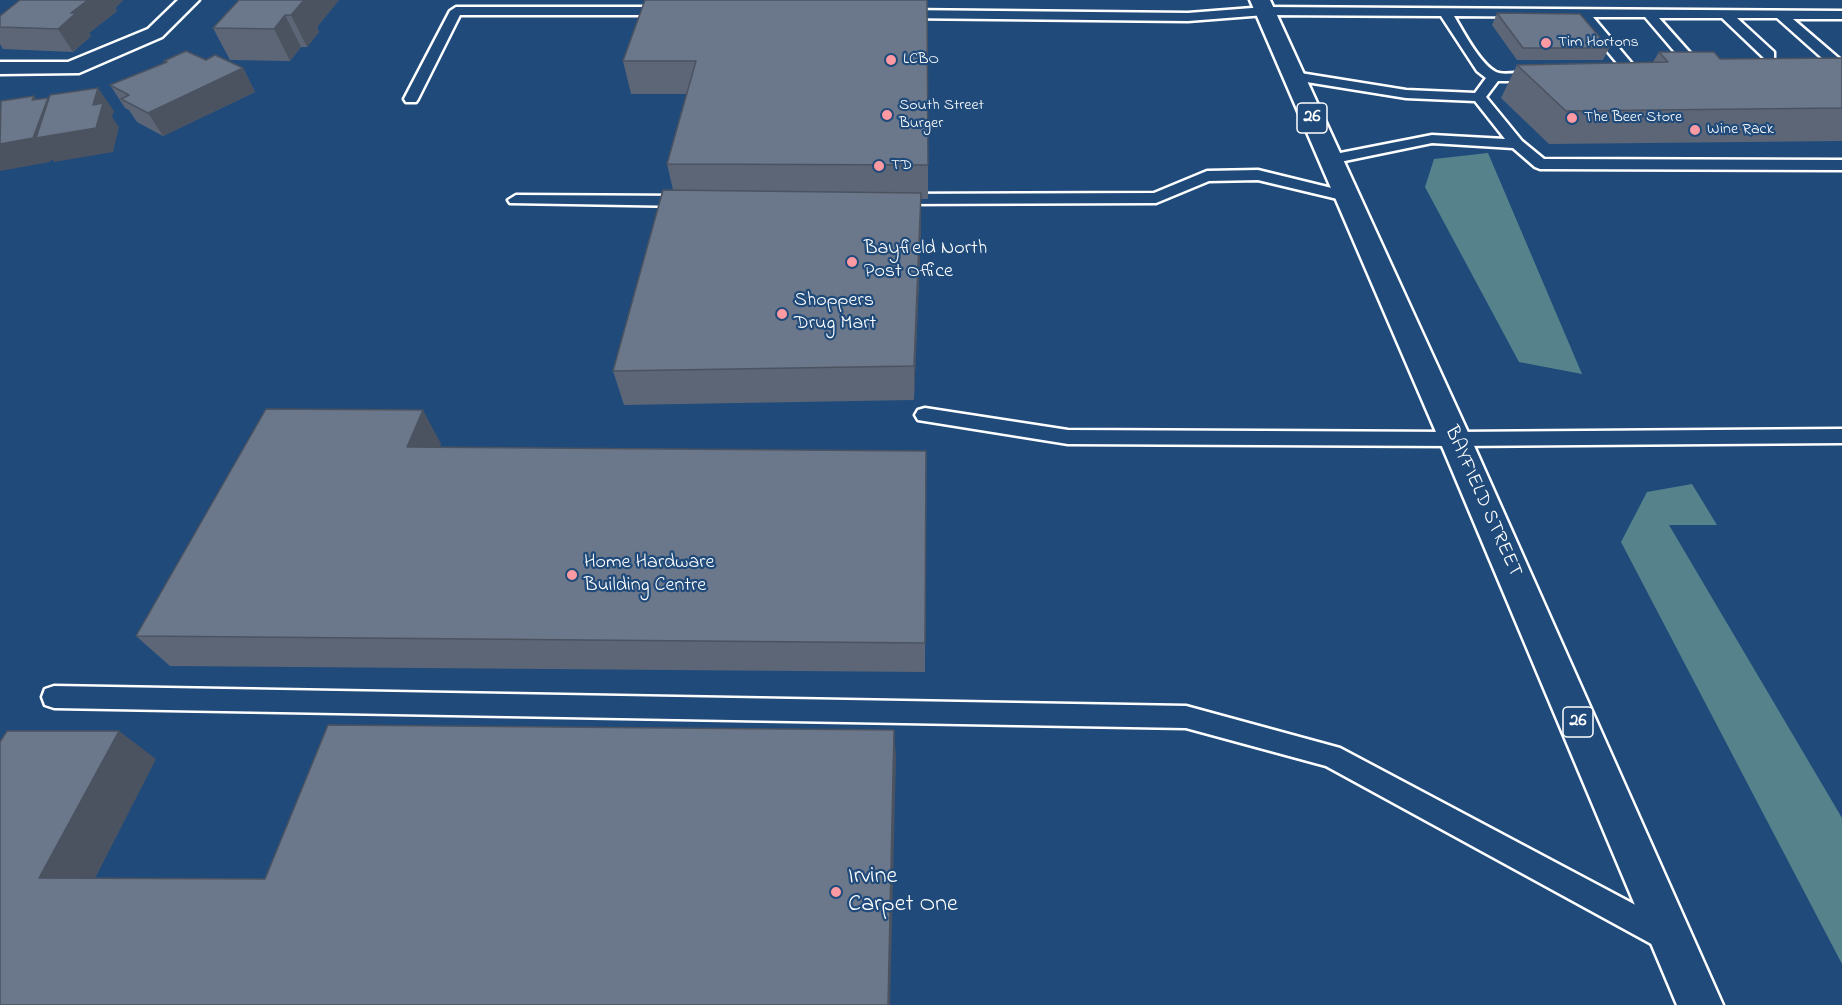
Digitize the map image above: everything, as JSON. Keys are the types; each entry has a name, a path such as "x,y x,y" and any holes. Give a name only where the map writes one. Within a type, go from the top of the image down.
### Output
{"main road":[{"path":"0,68 71,68 155,33 189,0"},
{"name":"BAYFIELD STREET","path":"1263,6 1455,439 1700,1005"}],"lane":[{"path":"886,14 1188,17 1263,6 1445,13 1839,17"},
{"path":"411,99 456,11 685,12"},
{"path":"1445,13 1482,68 1494,77 1552,77"},
{"path":"1584,15 1631,74"},
{"path":"1650,15 1685,55"},
{"path":"1726,15 1769,55"},
{"path":"1781,15 1839,66 1835,71 1809,75 1842,80"},
{"path":"1294,76 1406,94 1479,97 1517,144 1540,164 1842,165"},
{"path":"1479,97 1494,77"},
{"path":"1330,159 1432,139 1517,144"},
{"path":"882,200 1156,198 1207,176 1258,175 1346,196"},
{"path":"516,200 706,201"},
{"path":"925,416 1068,436 1455,439 1842,436"},
{"path":"54,697 1186,717 1331,756 1672,940"}],"green space":[{"path":"1488,153 1582,374 1519,362 1425,187 1434,159"},
{"path":"1692,484 1717,525 1669,525 1842,818 1842,964 1621,542 1647,492"}],"building":[{"path":"20,0 88,0 71,13 76,13 58,29 0,27 0,16"},
{"path":"239,0 304,0 291,15 285,15 274,29 213,28"},
{"path":"645,0 927,0 928,165 667,164 696,61 623,61"},
{"path":"1497,13 1580,14 1609,48 1523,48"},
{"path":"186,51 206,60 215,55 243,68 148,113 121,99 129,95 110,85 167,62 164,61"},
{"path":"1659,52 1714,52 1720,59 1842,58 1842,108 1566,111 1517,65 1668,62"},
{"path":"98,88 93,105 103,103 96,128 36,138 50,95"},
{"path":"34,96 32,100 48,98 33,138 0,144 1,101"},
{"name":"Shoppers Drug Mart","path":"663,190 921,193 914,366 613,371"},
{"name":"Home Hardware Building Centre","path":"266,409 423,410 407,447 926,451 925,643 136,636"},
{"path":"328,725 894,730 888,1005 0,1005 0,742 7,731 119,731 39,878 265,879"}],"place":[{"name":"Tim Hortons","path":"1546,43"},
{"name":"LCBO","path":"891,60"},
{"name":"South Street Burger","path":"887,115"},
{"name":"The Beer Store","path":"1572,118"},
{"name":"Wine Rack","path":"1695,130"},
{"name":"TD","path":"879,166"},
{"name":"Bayfield North Post Office","path":"852,262"},
{"name":"Shoppers Drug Mart","path":"782,314"},
{"name":"Home Hardware Building Centre","path":"572,575"},
{"name":"Irvine Carpet One","path":"836,892"}]}
